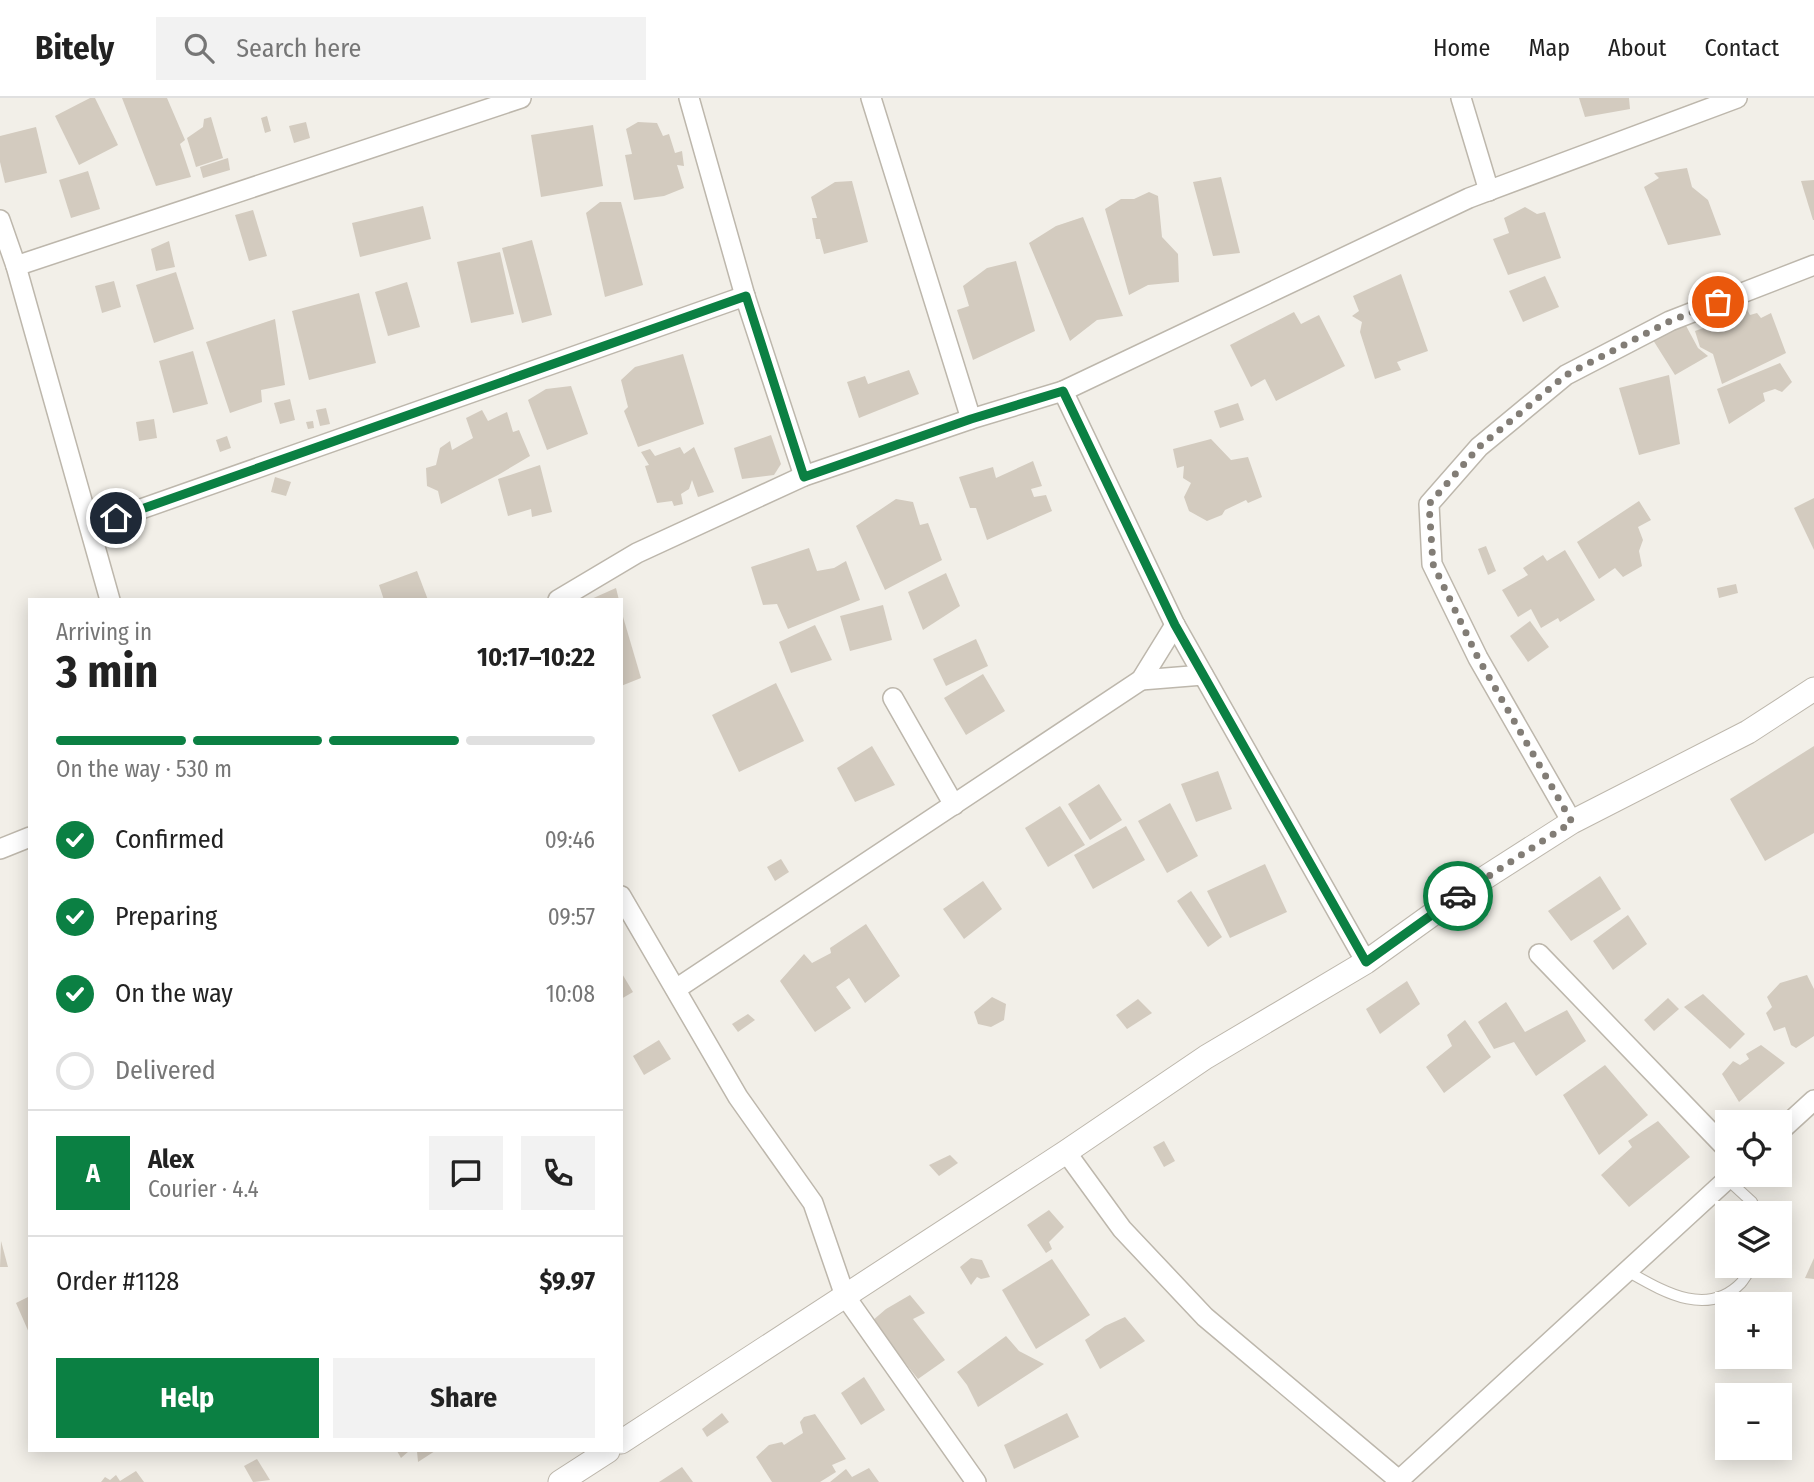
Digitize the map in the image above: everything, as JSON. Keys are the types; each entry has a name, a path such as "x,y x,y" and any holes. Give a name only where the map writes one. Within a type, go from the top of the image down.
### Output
{"street":[{"path":"16,266 521,98"},
{"path":"689,98 746,296 804,477"},
{"path":"871,98 971,419"},
{"path":"1461,98 1489,191"},
{"path":"561,598 637,553 804,477 971,419 1063,391 1469,198 1737,98"},
{"path":"0,220 16,266 109,598"},
{"path":"1572,822 1478,658 1433,564 1429,504 1479,447 1566,375 1670,321 1814,265"},
{"path":"90,527 746,296"},
{"path":"1063,391 1175,625 1366,962"},
{"path":"676,989 1142,680 1175,625"},
{"path":"1142,680 1203,674"},
{"path":"623,1441 1066,1152 1206,1057 1366,962 1472,886 1572,822 1748,732 1814,689"},
{"path":"893,698 954,805"},
{"path":"0,849 28,838"},
{"path":"623,900 738,1097 813,1203 845,1296 976,1482"},
{"path":"1539,954 1715,1137"},
{"path":"1792,1120 1814,1100"},
{"path":"1066,1152 1122,1228 1205,1317 1399,1481 1719,1187"},
{"path":"560,1482 606,1452"}],"lane":[{"path":"1739,1187 1751,1201"},
{"path":"1627,1270 1665,1293 1693,1301 1721,1297 1744,1278"}],"building":[{"path":"95,98 118,145 79,165 55,116"},
{"path":"122,98 167,98 185,140 180,144 191,177 156,186"},
{"path":"1579,98 1629,98 1630,109 1585,117"},
{"path":"267,116 271,131 265,133 261,118"},
{"path":"211,117 223,158 196,167 187,138 203,127 204,119"},
{"path":"306,122 310,138 294,143 289,126"},
{"path":"638,122 657,123 663,136 669,134 675,153 682,151 684,166 677,165 684,188 664,196 634,200 625,155 632,154 626,129"},
{"path":"593,125 603,186 541,197 531,135"},
{"path":"36,127 47,173 5,183 0,162 0,136"},
{"path":"228,158 230,170 203,178 200,167"},
{"path":"1687,168 1692,187 1708,200 1721,235 1668,245 1644,187 1659,178 1654,173"},
{"path":"88,171 100,209 71,218 59,180"},
{"path":"1221,177 1240,253 1213,256 1193,182"},
{"path":"1814,180 1814,220 1813,220 1801,181"},
{"path":"852,181 868,242 824,254 820,239 816,239 812,218 817,218 811,197 835,182"},
{"path":"1149,192 1158,196 1162,237 1178,254 1179,282 1148,285 1129,295 1105,209 1121,199 1134,199"},
{"path":"600,202 621,202 643,285 605,297 586,213"},
{"path":"423,206 431,239 360,257 352,223"},
{"path":"1525,207 1537,214 1545,212 1561,258 1508,275 1493,239 1509,233 1504,218"},
{"path":"253,210 267,256 249,261 235,215"},
{"path":"1083,217 1123,316 1097,320 1070,341 1029,243 1056,226"},
{"path":"532,240 552,315 522,323 502,248"},
{"path":"169,241 175,267 156,271 151,249"},
{"path":"500,252 514,314 471,323 457,262"},
{"path":"1016,261 1035,331 973,360 957,310 969,306 963,286 987,268"},
{"path":"176,272 194,329 154,343 136,285"},
{"path":"1401,274 1428,351 1397,362 1401,370 1375,379 1360,332 1362,322 1352,316 1359,311 1353,296"},
{"path":"1545,276 1559,307 1523,322 1509,291"},
{"path":"114,281 121,307 102,313 95,286"},
{"path":"407,282 420,327 388,336 375,292"},
{"path":"359,293 376,363 309,380 292,311"},
{"path":"1745,306 1750,315 1757,313 1761,318 1771,313 1786,353 1722,384 1713,354 1700,347 1695,331 1737,316 1736,309"},
{"path":"1294,312 1301,324 1319,315 1345,366 1276,401 1265,379 1251,387 1230,345"},
{"path":"275,319 285,385 261,390 262,402 230,413 206,342"},
{"path":"1684,322 1698,348 1708,356 1675,375 1653,340"},
{"path":"193,351 208,404 173,413 159,361"},
{"path":"683,354 704,424 638,447 624,411 628,407 621,380 635,367"},
{"path":"1780,363 1792,382 1782,392 1775,389 1763,393 1765,401 1729,424 1717,389"},
{"path":"909,370 919,394 859,418 847,382 865,376 868,384"},
{"path":"1669,375 1680,444 1639,455 1619,388"},
{"path":"571,386 588,434 547,450 528,400 546,389"},
{"path":"290,399 295,420 280,424 274,403"},
{"path":"1238,403 1244,420 1220,428 1214,411"},
{"path":"326,408 330,424 320,426 316,410"},
{"path":"482,410 488,421 507,412 513,432 519,430 530,456 441,504 438,491 427,486 426,468 436,465 440,448 450,441 452,450 473,438 466,418"},
{"path":"154,419 157,438 139,441 136,422"},
{"path":"313,421 314,428 308,429 306,422"},
{"path":"771,435 781,464 774,475 742,479 734,448"},
{"path":"227,436 231,448 220,452 216,440"},
{"path":"1211,439 1231,460 1248,457 1262,497 1248,503 1246,500 1207,521 1189,511 1184,497 1191,483 1183,478 1184,466 1177,468 1173,449"},
{"path":"680,447 684,454 694,447 714,492 698,497 692,480 689,489 681,494 683,504 674,506 672,501 657,503 645,466 649,465 641,452 650,449 655,456"},
{"path":"1033,461 1042,486 1031,489 1034,497 1046,495 1052,511 987,540 976,508 970,508 959,477 993,467 996,478"},
{"path":"540,465 552,512 532,517 531,509 508,516 498,479"},
{"path":"275,477 291,482 286,496 271,492"},
{"path":"1814,498 1814,550 1794,508"},
{"path":"896,499 913,502 920,525 928,523 942,560 885,590 856,526"},
{"path":"1639,501 1651,520 1638,527 1643,540 1639,551 1642,566 1623,577 1615,568 1599,579 1577,542"},
{"path":"1486,546 1496,571 1488,575 1478,549"},
{"path":"809,548 817,571 834,568 846,561 860,600 788,629 777,604 763,605 751,567"},
{"path":"1565,550 1595,600 1560,622 1558,618 1541,628 1531,609 1518,617 1502,590 1528,575 1523,568 1543,555 1547,561"},
{"path":"417,571 427,598 383,598 379,585"},
{"path":"946,573 960,606 923,630 908,592"},
{"path":"1736,584 1738,593 1719,598 1717,588"},
{"path":"616,588 618,598 594,598"},
{"path":"883,605 892,640 850,651 840,616"},
{"path":"623,617 641,678 623,685"},
{"path":"1530,621 1549,647 1528,662 1510,636"},
{"path":"815,625 832,660 791,673 779,642"},
{"path":"976,639 988,666 946,686 933,659"},
{"path":"983,674 1005,711 966,735 944,698"},
{"path":"776,683 804,741 739,772 712,715"},
{"path":"872,746 895,785 855,802 837,768"},
{"path":"1814,746 1814,833 1765,861 1730,799"},
{"path":"1218,771 1232,809 1196,822 1181,784"},
{"path":"1099,784 1122,820 1090,840 1068,804"},
{"path":"1170,803 1198,856 1167,873 1138,821"},
{"path":"1060,806 1085,845 1048,867 1025,828"},
{"path":"1126,826 1145,860 1093,889 1074,855"},
{"path":"781,859 789,872 775,881 767,867"},
{"path":"1265,864 1287,912 1230,938 1207,891"},
{"path":"1600,876 1621,909 1571,941 1548,911"},
{"path":"983,881 1002,909 964,939 943,909"},
{"path":"1191,891 1222,937 1208,947 1177,901"},
{"path":"1628,915 1647,944 1613,970 1593,941"},
{"path":"866,924 900,976 865,1003 849,978 836,987 851,1008 815,1032 780,981 804,954 812,963 831,953 830,948"},
{"path":"623,975 633,992 623,998"},
{"path":"1807,975 1814,989 1814,1036 1796,1048 1791,1045 1785,1027 1774,1031 1766,1013 1772,1007 1767,997 1780,983"},
{"path":"1407,981 1420,1004 1380,1034 1366,1009"},
{"path":"1703,994 1745,1034 1730,1049 1684,1007"},
{"path":"992,997 1006,1004 1004,1020 991,1027 978,1024 974,1012"},
{"path":"1668,998 1679,1009 1654,1031 1644,1020"},
{"path":"1138,999 1152,1013 1127,1029 1116,1015"},
{"path":"1506,1002 1525,1032 1567,1010 1586,1041 1536,1076 1514,1042 1494,1049 1478,1022"},
{"path":"748,1014 755,1020 738,1032 732,1024"},
{"path":"1465,1020 1491,1057 1444,1093 1426,1067 1452,1046 1447,1035"},
{"path":"659,1040 671,1059 644,1075 633,1056"},
{"path":"1761,1045 1785,1063 1739,1102 1722,1074 1733,1061 1740,1065 1749,1059 1746,1054"},
{"path":"1605,1065 1648,1115 1599,1155 1563,1095"},
{"path":"1658,1121 1690,1157 1629,1207 1601,1175 1632,1147 1628,1141"},
{"path":"1164,1141 1175,1161 1164,1167 1153,1147"},
{"path":"950,1155 958,1163 939,1176 929,1165"},
{"path":"1049,1210 1064,1227 1049,1242 1052,1249 1046,1253 1027,1225"},
{"path":"1,1241 8,1267 0,1267"},
{"path":"971,1258 982,1260 990,1277 977,1277 971,1285 960,1267"},
{"path":"1814,1258 1814,1279 1805,1278"},
{"path":"1052,1259 1090,1315 1036,1349 1002,1290"},
{"path":"910,1295 925,1313 913,1319 945,1360 918,1379 872,1321"},
{"path":"28,1297 28,1330 16,1303"},
{"path":"1125,1317 1145,1341 1100,1369 1085,1340 1105,1326"},
{"path":"1006,1336 1019,1351 1044,1364 978,1407 957,1372"},
{"path":"864,1377 885,1410 861,1425 841,1393"},
{"path":"722,1413 729,1422 707,1437 702,1429"},
{"path":"1067,1413 1079,1437 1014,1469 1004,1445"},
{"path":"815,1414 846,1459 832,1465 836,1472 820,1482 772,1482 756,1457 769,1445 782,1442 784,1445 803,1433 800,1422 804,1417"},
{"path":"398,1452 408,1452 401,1458"},
{"path":"417,1452 433,1452 418,1462"},
{"path":"257,1459 270,1480 253,1482 244,1466"},
{"path":"682,1467 693,1482 659,1482"},
{"path":"869,1468 879,1482 830,1482 846,1469 852,1477"},
{"path":"136,1471 144,1482 101,1482 105,1477 110,1480 116,1475 120,1481"}],"way so far":[{"path":"1458,896 1572,822 1478,658 1433,564 1429,504 1479,447 1566,375 1670,321 1718,302"}],"route":[{"path":"116,518 746,296 804,477 971,419 1063,391 1175,625 1366,962 1458,896"}]}
